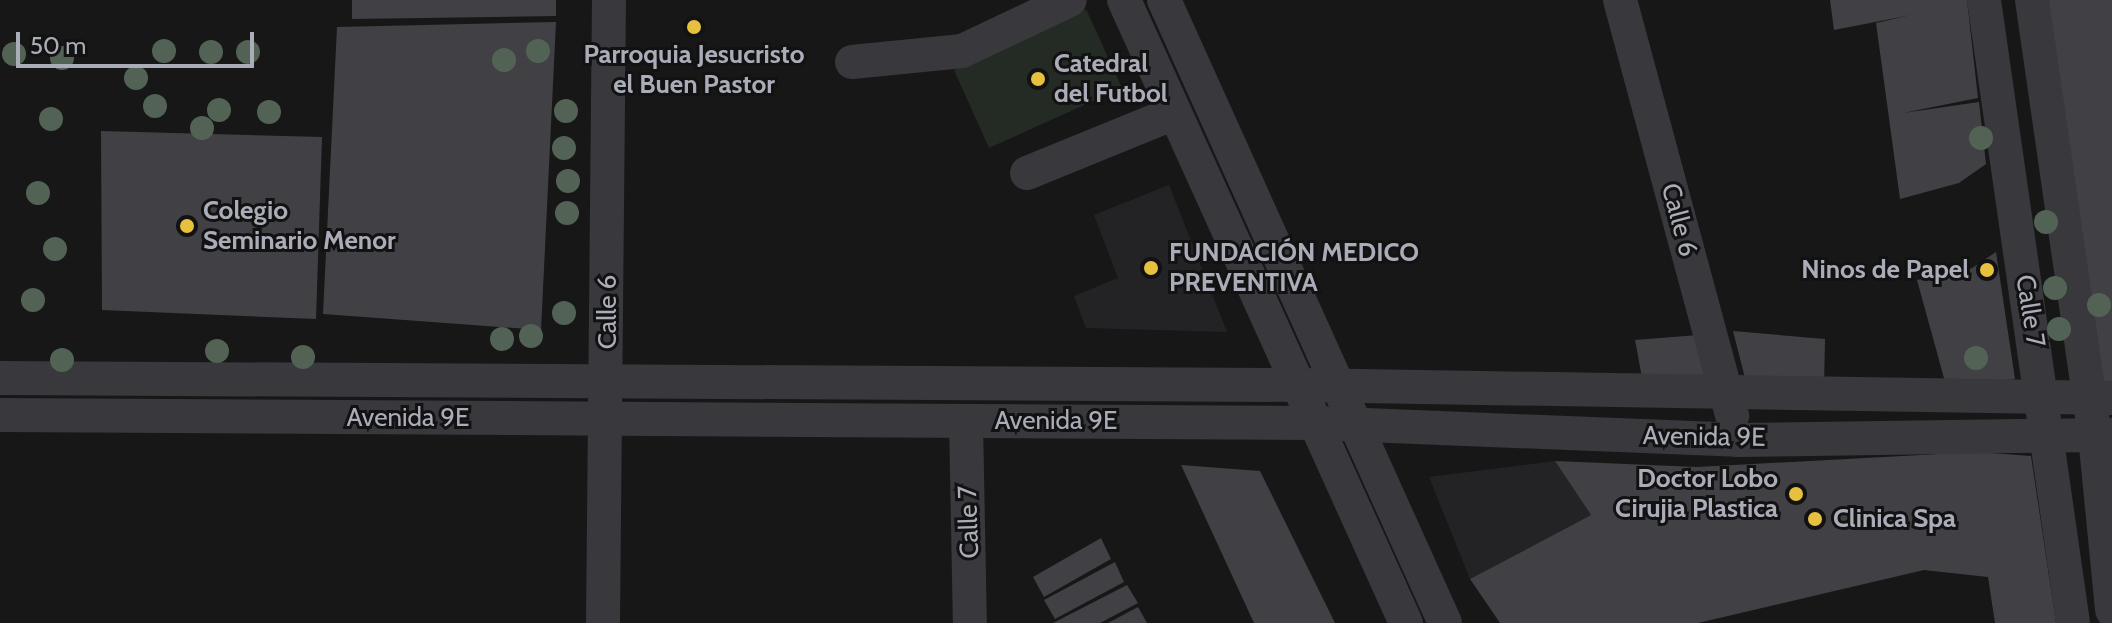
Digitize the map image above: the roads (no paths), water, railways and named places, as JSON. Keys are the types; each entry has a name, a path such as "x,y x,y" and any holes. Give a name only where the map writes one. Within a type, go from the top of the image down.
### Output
{"street":[{"name":"Calle 6","path":"603,623 609,0"},
{"path":"852,62 962,51 1070,0"},
{"path":"1124,0 1406,623"},
{"path":"1164,0 1343,387 1445,623"},
{"name":"Calle 6","path":"1620,0 1737,440"},
{"name":"Calle 7","path":"1984,0 2050,436 2073,623"},
{"name":"Calle 7","path":"2032,0 2101,399 2112,610"},
{"path":"1027,173 1174,113"},
{"name":"Avenida 9E","path":"0,378 1300,385 1727,395 2101,399"},
{"name":"Avenida 9E","path":"0,415 1317,423 1737,440 2104,435"},
{"name":"Calle 7","path":"966,421 975,614"}],"place":[{"name":"Parroquia Jesucristo el Buen Pastor","path":"694,27"},
{"name":"Catedral del Futbol","path":"1038,79"},
{"name":"Colegio Seminario Menor","path":"187,226"},
{"name":"FUNDACIÓN MEDICO PREVENTIVA","path":"1151,268"},
{"name":"Ninos de Papel","path":"1987,270"},
{"name":"Doctor Lobo Cirujia Plastica","path":"1796,494"},
{"name":"Clinica Spa","path":"1815,519"}]}
